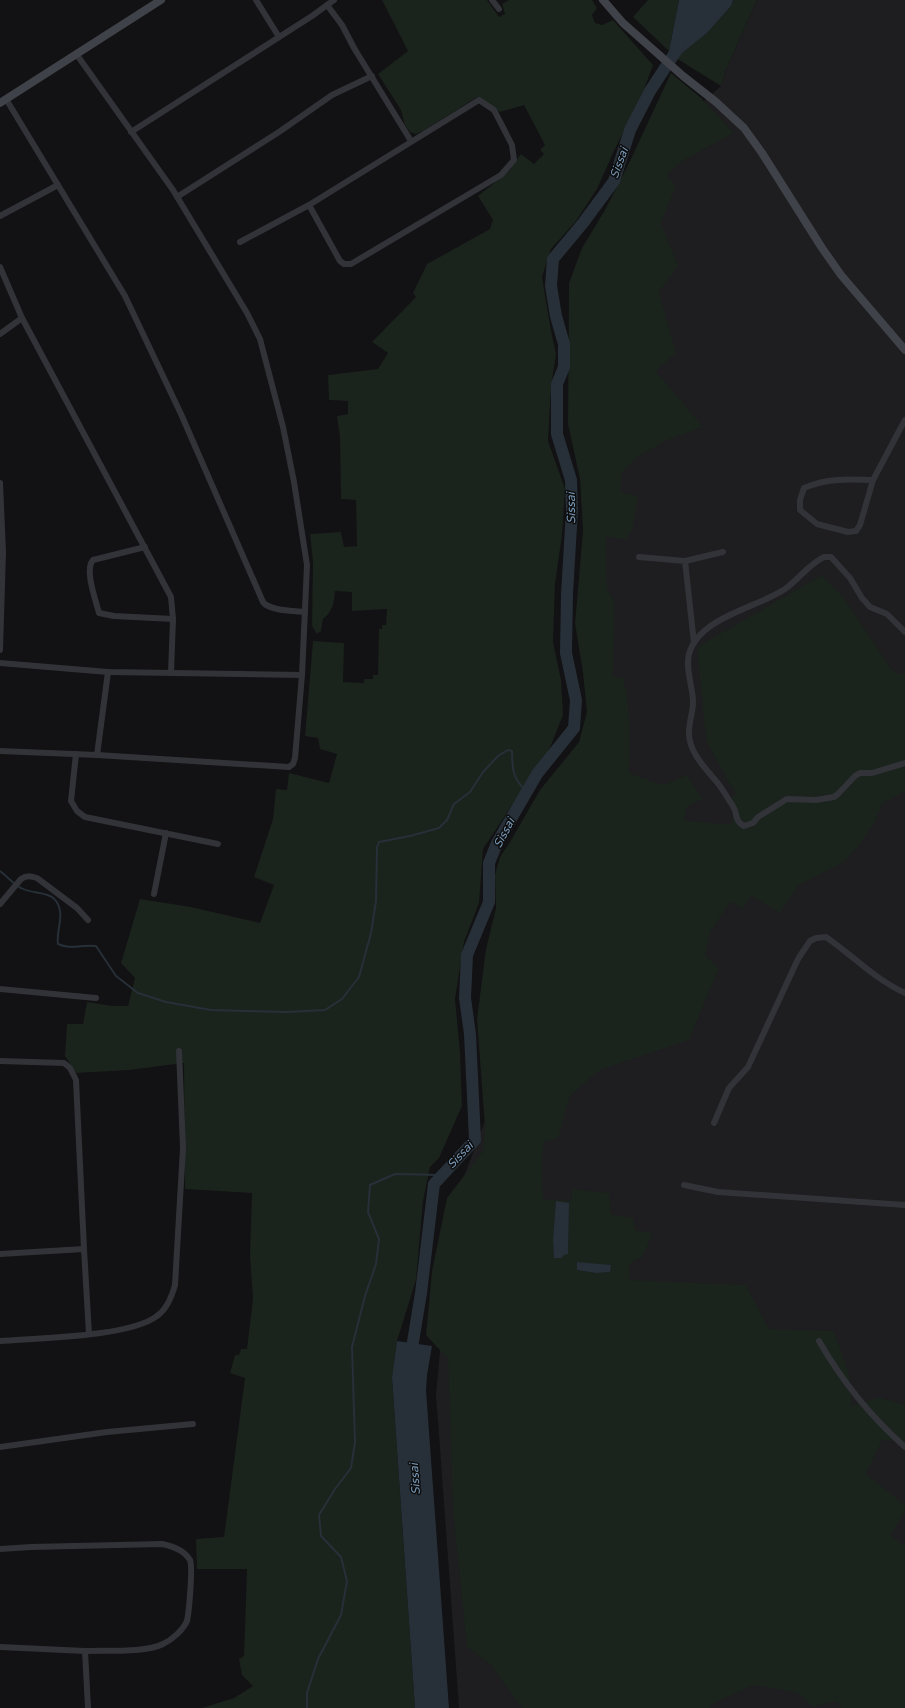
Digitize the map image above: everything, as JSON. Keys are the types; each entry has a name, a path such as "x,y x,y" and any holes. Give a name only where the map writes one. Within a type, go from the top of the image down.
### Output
{"street":[{"path":"161,0 3,101 58,185 125,296 181,414 263,602 271,608 305,612"},
{"path":"256,0 279,37"},
{"path":"132,132 312,16 334,0"},
{"path":"492,0 499,9"},
{"path":"603,0 623,23 683,76 716,102 744,128 762,153 837,269 905,350"},
{"path":"327,5 342,25 411,141"},
{"path":"0,751 97,754 289,767 292,766 295,758 302,675 307,565 294,482 283,427 260,340 247,313 177,197 77,55"},
{"path":"177,197 279,132 332,95 372,76"},
{"path":"240,242 309,205 479,100 494,110 512,145 514,160 501,175 351,264 344,264 340,261 309,205"},
{"path":"0,216 58,185"},
{"path":"0,267 22,318 171,597 173,619 171,674"},
{"path":"0,334 22,318"},
{"path":"873,480 837,479 816,483 804,488 800,500 800,510 817,524 848,532 856,531 860,525 873,480 905,420"},
{"path":"0,483 2,568 0,650"},
{"path":"145,547 93,560 91,562 90,571 99,612 114,616 173,619"},
{"path":"639,557 685,561 723,552"},
{"path":"905,632 887,614 870,607 862,598 850,578 831,557 824,557 783,590 721,621 703,632 694,643 689,653 688,660 693,702 689,738 696,756 726,793 734,809 736,819 740,824 748,826 771,808 787,799 816,800 834,797 860,773 872,773 905,763"},
{"path":"685,561 694,643"},
{"path":"0,663 108,672 302,675"},
{"path":"97,754 108,672"},
{"path":"76,754 71,801 73,807 85,817 218,844"},
{"path":"154,894 166,833"},
{"path":"0,904 25,876 37,878 77,908 88,920"},
{"path":"714,1124 729,1088 748,1068 798,959 810,941 816,938 826,937 878,977 896,989 905,992"},
{"path":"0,989 96,998"},
{"path":"0,1342 128,1329 157,1317 163,1311 173,1292 176,1266 183,1148 179,1051"},
{"path":"0,1061 64,1063 70,1068 76,1080 88,1334"},
{"path":"684,1185 718,1192 905,1205"},
{"path":"0,1254 84,1249"},
{"path":"819,1341 833,1366 858,1399 886,1430 905,1447"},
{"path":"0,1447 107,1432 193,1424"},
{"path":"0,1549 162,1544 181,1550 190,1560 192,1570 186,1621 180,1631 164,1644 149,1649 85,1651 0,1647"},
{"path":"85,1651 88,1708"}],"shaded area":[{"path":"382,0 487,0 499,17 505,14 502,4 509,0 592,0 597,8 592,15 595,23 602,25 613,20 653,65 643,92 597,189 576,221 551,249 542,277 556,354 551,387 548,441 565,489 562,535 555,584 553,642 561,680 563,715 550,748 483,849 479,903 464,942 455,999 460,1052 462,1106 439,1158 430,1167 423,1201 416,1280 397,1341 392,1378 415,1708 202,1708 234,1698 253,1686 242,1675 239,1659 244,1656 247,1569 197,1569 196,1539 224,1537 245,1378 230,1373 235,1355 239,1355 241,1349 247,1349 253,1299 250,1255 252,1193 185,1189 184,1063 129,1070 76,1073 65,1056 67,1024 83,1024 87,1002 113,1006 128,1006 135,978 121,963 140,899 191,907 260,923 274,885 254,877 273,819 276,789 287,790 289,773 329,783 337,754 320,749 318,738 305,736 313,641 344,643 343,682 364,683 364,679 373,679 373,675 378,675 379,629 382,629 382,625 386,625 387,609 352,611 352,592 335,591 332,606 329,613 323,619 321,631 317,634 312,626 313,561 310,534 341,532 344,547 357,546 356,500 341,499 340,437 337,416 348,414 348,401 329,400 328,375 378,369 388,353 372,342 416,297 413,293 427,264 490,229 493,220 478,196 509,171 521,154 534,164 544,154 540,150 545,145 524,105 500,112 477,97 423,131 416,134 410,132 405,125 401,110 378,74 408,51"},
{"path":"648,0 679,0 669,51 633,17"},
{"path":"733,0 757,0 726,70 721,86 676,58 707,33 731,6"},
{"path":"757,0 905,0 905,1708 459,1708 436,1394 454,1203 491,1105 589,743 588,530 653,146 721,86 726,70"},
{"path":"671,73 701,98 734,133 679,163 667,175 676,186 661,223 678,266 659,292 676,353 656,371 703,427 665,441 636,458 621,475 621,492 638,496 632,530 626,540 606,537 607,589 615,602 613,677 623,677 626,689 630,748 629,773 663,785 687,775 703,799 687,806 684,820 731,825 735,808 731,797 736,794 706,740 697,647 822,575 844,598 892,670 900,674 905,674 905,791 882,804 874,824 857,848 844,862 799,885 780,913 751,896 743,909 730,902 711,931 705,955 719,968 689,1040 600,1070 570,1096 558,1138 544,1142 542,1158 543,1199 571,1201 572,1189 609,1193 611,1214 633,1218 635,1230 653,1233 642,1258 636,1259 629,1265 630,1280 746,1285 769,1329 834,1331 849,1374 852,1406 879,1397 905,1405 905,1442 882,1440 866,1474 905,1505 905,1511 891,1535 903,1545 905,1543 905,1708 841,1708 837,1701 813,1707 797,1693 754,1685 714,1703 709,1708 522,1708 490,1664 467,1647 453,1512 448,1359 426,1335 432,1271 447,1198 483,1151 485,1127 477,1019 486,949 496,908 495,875 500,857 540,790 579,742 587,712 583,673 575,623 583,531 580,479 568,424 569,283 582,248 605,210 630,161","holes":["556,1202 569,1203 568,1254 554,1257 553,1240","577,1262 611,1265 610,1272 596,1273 577,1270"]}],"water":[{"path":"679,0 733,0 731,6 707,33 676,58 669,51"},
{"path":"556,1201 569,1203 568,1254 561,1258 554,1258 553,1240"},
{"path":"577,1262 611,1265 610,1272 596,1273 577,1270"},
{"path":"397,1341 432,1346 426,1390 449,1708 415,1708 392,1377"}],"waterway":[{"name":"Sissai","path":"410,1360 421,1293 434,1184 475,1140 470,1034 465,998 467,955 489,902 489,863 497,843 537,774 574,728 576,700 566,653 567,594 572,510 571,480 557,434 557,384 564,367 564,344 556,316 551,286 553,259 583,223 614,181 630,130 650,91 682,42"},
{"path":"0,871 21,888 50,896 58,904 60,911 58,944 67,947 96,946 116,976 138,993 166,1002 211,1010 287,1012 325,1010 342,999 359,977 371,933 376,901 377,847 379,842 410,836 439,828 447,820 454,804 470,792 483,772 498,756 508,750 512,751 514,774 519,783 527,792"},
{"path":"307,1708 307,1693 318,1659 341,1615 347,1581 341,1557 321,1536 319,1515 335,1489 351,1468 355,1442 352,1347 365,1296 376,1264 379,1239 368,1212 370,1185 395,1174 442,1175"}]}
